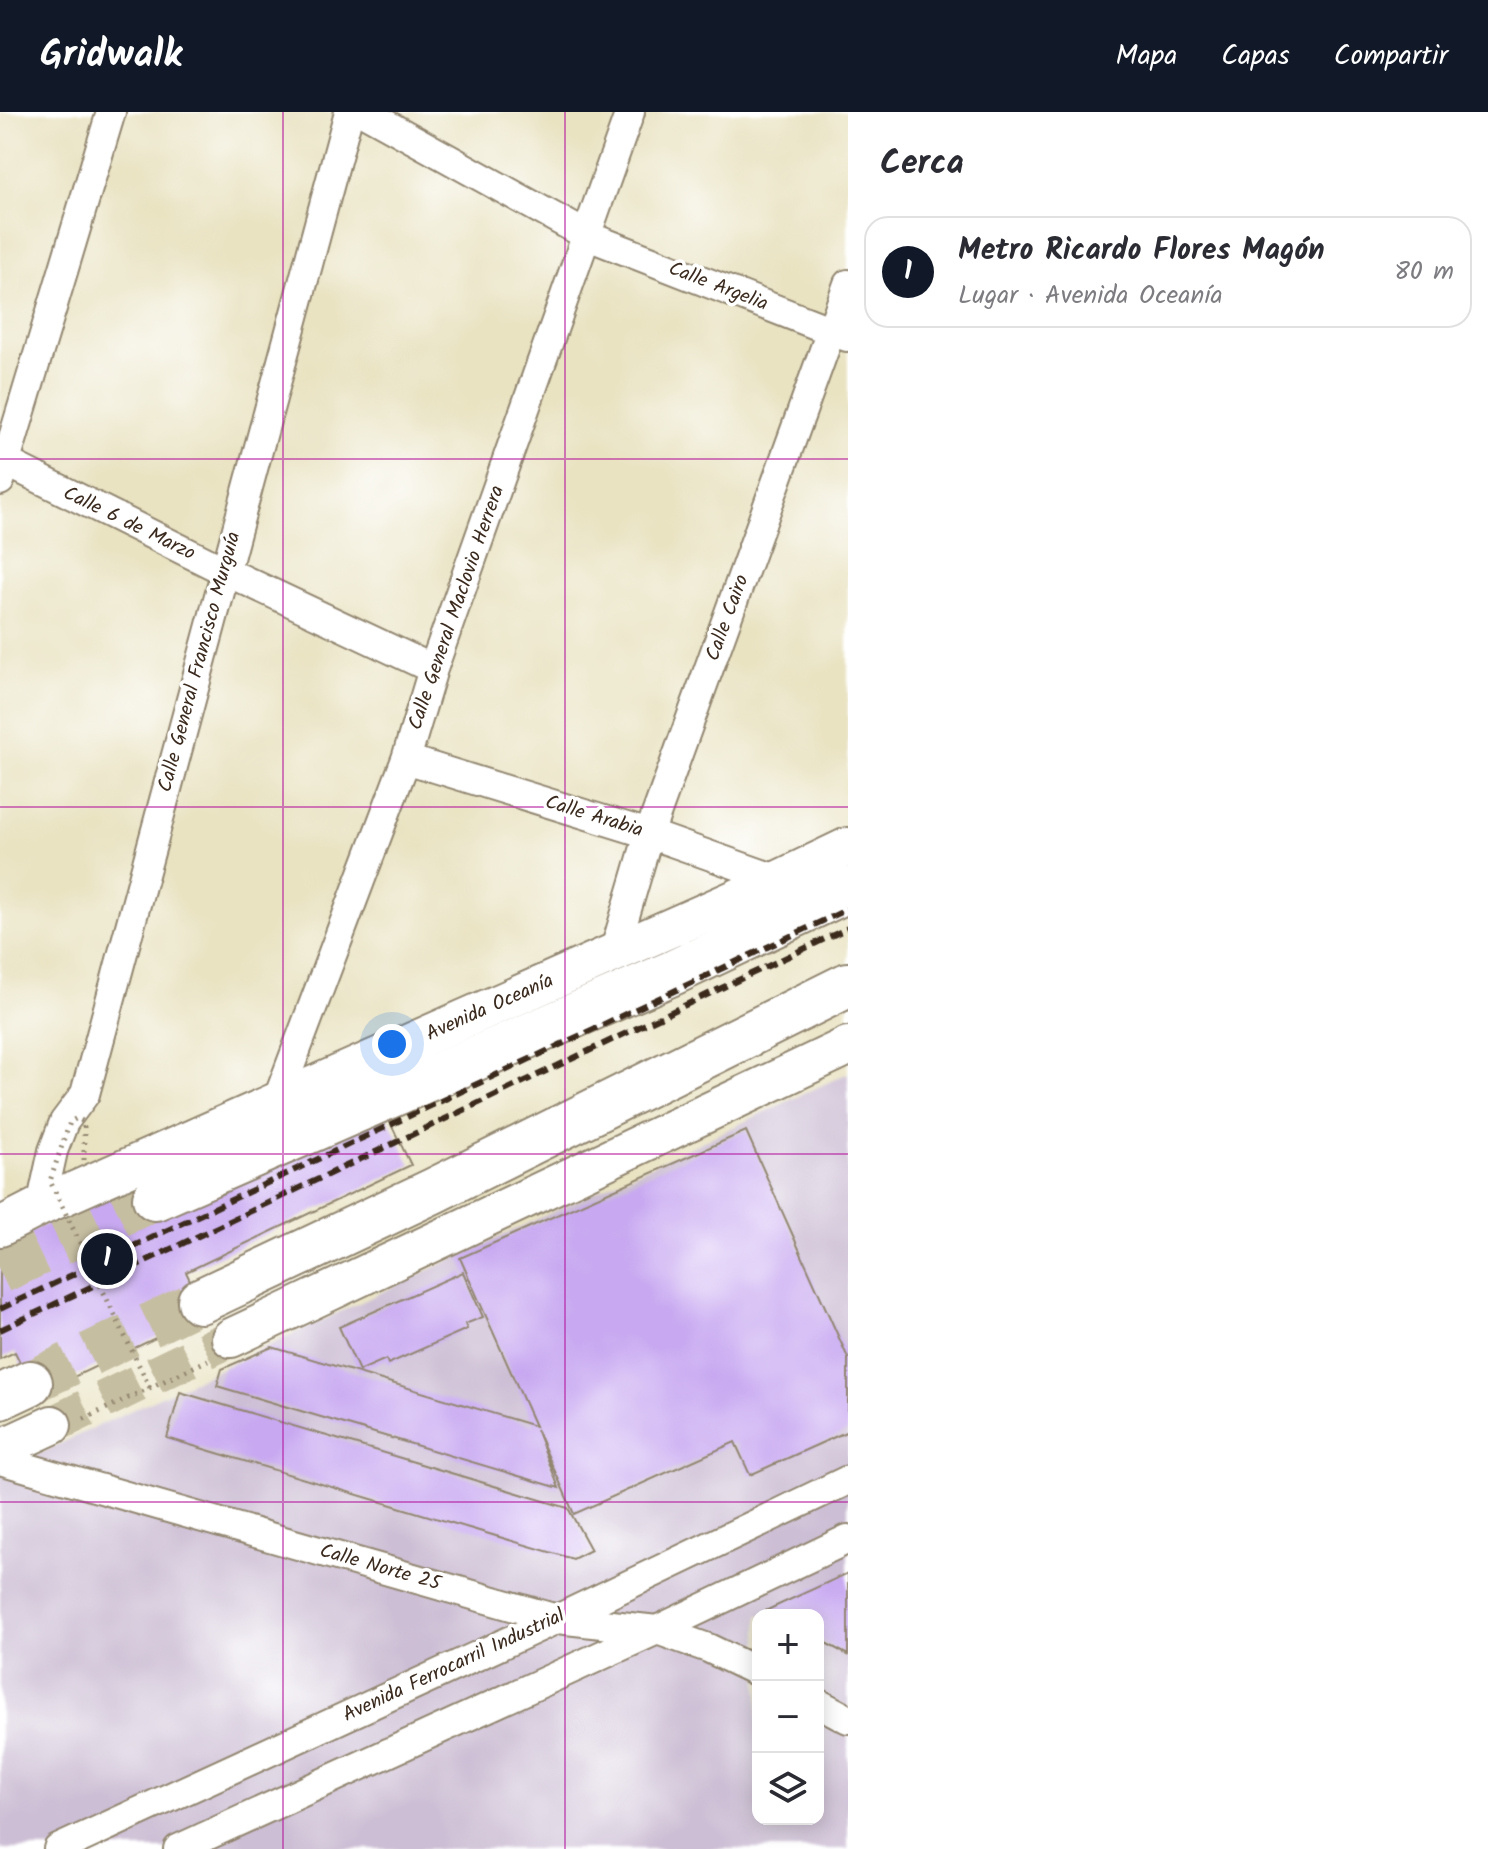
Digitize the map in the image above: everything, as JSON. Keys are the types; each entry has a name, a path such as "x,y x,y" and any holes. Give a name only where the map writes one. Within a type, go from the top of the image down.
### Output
{"highway":[{"name":"Avenida Oceanía","path":"155,1198 672,973 848,890"},
{"path":"200,1301 433,1191 848,985"}],"main road":[{"name":"Avenida Oceanía","path":"0,1227 848,847"},
{"path":"226,1346 848,1046"},
{"path":"0,1449 67,1422"}],"street":[{"path":"2,467 111,112"},
{"name":"Calle General Francisco Murguía","path":"41,1206 53,1151 64,1122 85,1094 349,112"},
{"name":"Calle Argelia","path":"364,112 588,236 840,334"},
{"name":"Calle General Maclovio Herrera","path":"277,1101 406,759 433,669 630,112"},
{"name":"Calle Cairo","path":"614,953 649,834 840,334 848,284"},
{"name":"Calle 6 de Marzo","path":"2,467 433,669"},
{"name":"Calle Arabia","path":"406,759 649,834 779,880"},
{"name":"Calle Norte 25","path":"0,1460 557,1619 657,1630 708,1648 752,1669"},
{"name":"Avenida Ferrocarril Industrial","path":"58,1849 557,1619 848,1480"},
{"path":"178,1849 848,1539"},
{"path":"824,1706 848,1719"}],"path":[{"path":"84,1160 84,1122 77,1118 70,1122 50,1181 150,1388"},
{"path":"67,1422 150,1388 226,1346"}],"shaded area":[{"path":"848,1073 848,1849 0,1849 0,1472"}],"building":[{"path":"381,1104 411,1165 186,1272 206,1314 36,1395 15,1352 0,1359 0,1246 144,1177"},
{"path":"746,1131 848,1358 848,1431 750,1475 735,1442 574,1514 536,1429 559,1488 217,1386 222,1369 272,1347 535,1426 460,1258"},
{"path":"463,1272 483,1317 465,1324 467,1329 388,1364 386,1359 359,1371 339,1327"},
{"path":"180,1392 568,1508 591,1550 573,1559 167,1438"},
{"path":"848,1573 848,1655 824,1642 824,1609 769,1609"}],"tunnel":[{"path":"0,1272 155,1198"},
{"path":"30,1383 200,1301"},
{"path":"52,1425 231,1338"}],"railway":[{"path":"0,1309 848,909"},
{"path":"0,1330 848,928"}],"place":[{"name":"Metro Ricardo Flores Magón","path":"107,1259"}]}
